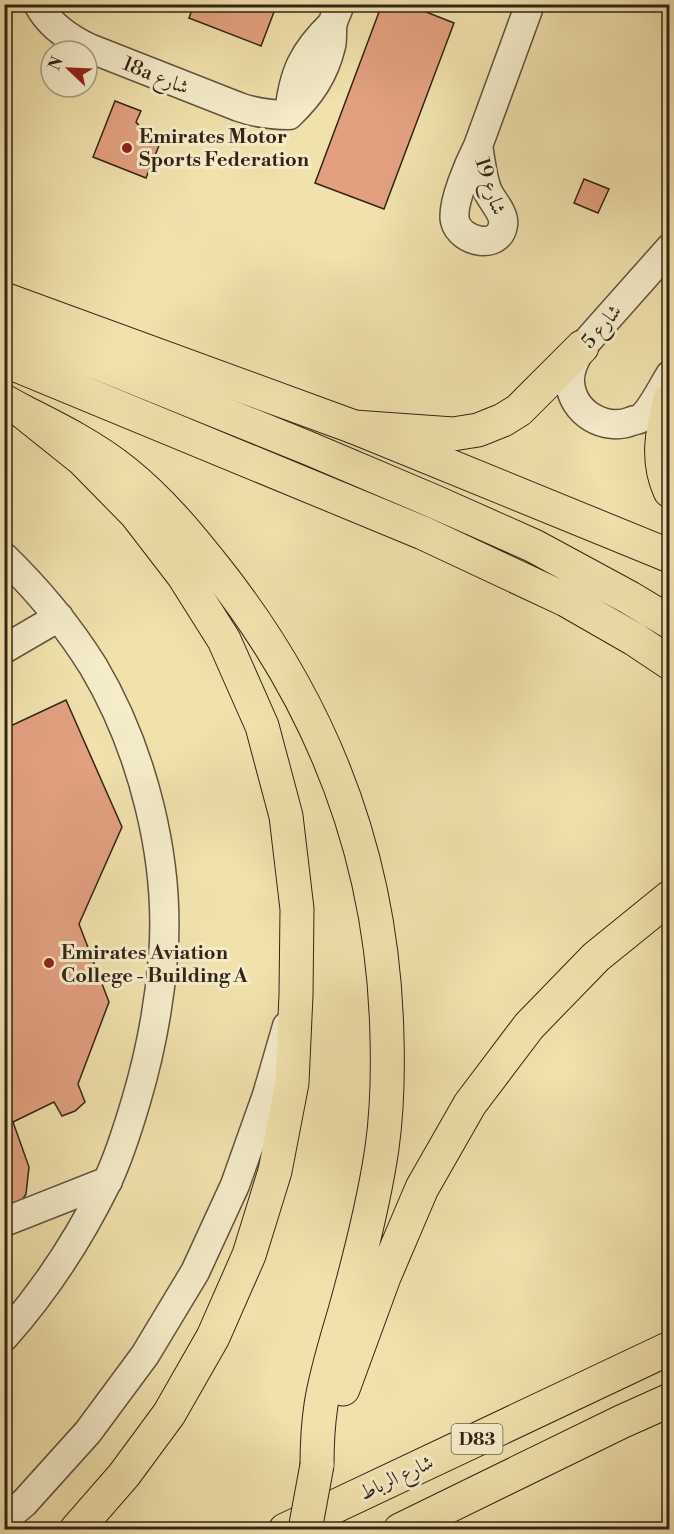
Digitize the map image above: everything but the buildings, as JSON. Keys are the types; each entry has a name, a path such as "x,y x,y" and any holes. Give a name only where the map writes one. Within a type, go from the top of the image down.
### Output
{"main road":[{"path":"6,306 354,427 669,556"},
{"path":"6,306 308,448 543,551 669,622"},
{"path":"354,427 453,434 478,430 503,420 519,410 582,347"},
{"path":"4,360 423,532 566,600 634,639 669,663"},
{"path":"669,400 661,448 662,466 669,492"},
{"path":"13,406 82,459 136,514 183,574 224,640 261,726 286,816 297,909 292,1083 275,1171 249,1255 213,1337 169,1414 124,1475 76,1530"},
{"path":"13,406 92,448 125,472 155,499 198,547 243,603 282,663 315,726 343,792 364,861 378,931 386,1002 388,1074 382,1146 370,1216 325,1386 317,1435 316,1465 305,1530"},
{"path":"316,1465 384,1277 422,1188 470,1104 529,1026 596,957 669,897"},
{"name":"شارع الرباط","path":"285,1530 669,1348"},
{"name":"D83","path":"400,1530 669,1400"}],"street":[{"name":"18a شارع","path":"38,4 55,27 70,39 247,110 272,115 289,115 305,101 317,83 332,44 337,14"},
{"name":"شارع 19","path":"478,146 530,4"},
{"name":"شارع 5","path":"669,248 582,347 573,364 570,382 575,400 587,415 604,424 623,425 640,418 653,404 669,375"},
{"path":"4,557 27,579 59,617 93,667 121,720 144,787 156,836 163,896 163,957 157,1014 145,1071 128,1126 108,1181 80,1231 50,1280 8,1328"},
{"path":"4,649 59,617"},
{"path":"4,1520 24,1503 88,1432 145,1355 195,1272 235,1185 267,1095 296,995"},
{"path":"4,1222 108,1181"}],"place":[{"name":"Emirates Motor Sports Federation","path":"127,148"},
{"name":"Emirates Aviation College - Building A","path":"49,963"}]}
